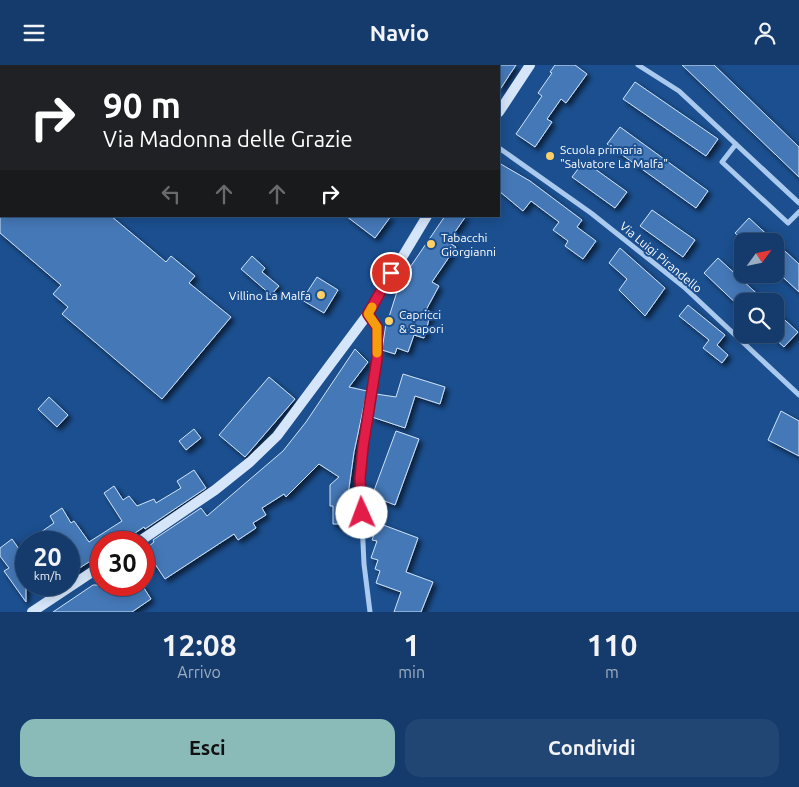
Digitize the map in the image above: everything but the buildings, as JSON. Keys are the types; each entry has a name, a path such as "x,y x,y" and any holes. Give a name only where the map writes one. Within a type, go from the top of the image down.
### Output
{"main road":[{"path":"500,110 530,65"},
{"path":"155,531 215,490 250,462 277,436 301,407 368,314 425,217"},
{"path":"32,612 90,573"}],"street":[{"path":"638,65 680,91 799,203"},
{"path":"736,144 722,162 788,223 799,212"},
{"name":"Via Luigi Pirandello","path":"500,149 591,213 684,287 799,395"},
{"path":"368,314 377,327 377,359 360,478 364,564 370,612"}],"slow traffic":[{"path":"372,307 368,314 377,327 377,353"}],"place":[{"name":"Scuola primaria \"Salvatore La Malfa\"","path":"550,156"},
{"name":"Tabacchi Giorgianni","path":"431,244"},
{"name":"Villino La Malfa","path":"321,295"},
{"name":"Capricci & Sapori","path":"389,321"}],"route":[{"path":"362,513 360,478 363,447 377,359 377,327 368,314 391,273"}]}
